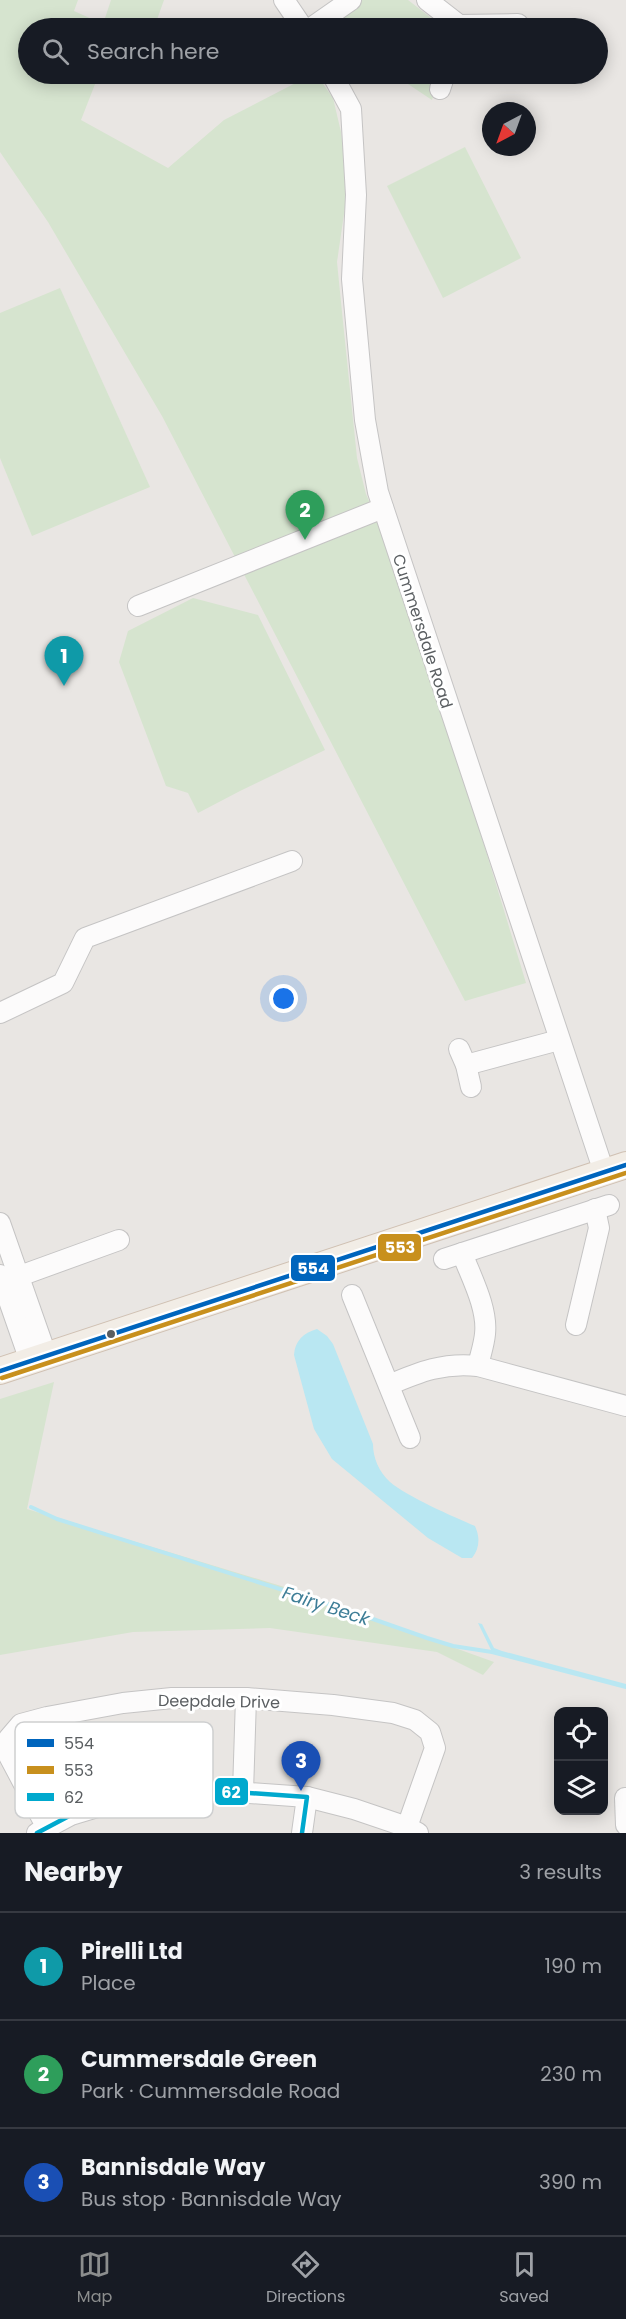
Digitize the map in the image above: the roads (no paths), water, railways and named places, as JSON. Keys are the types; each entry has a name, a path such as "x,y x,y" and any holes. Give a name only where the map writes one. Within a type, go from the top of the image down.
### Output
{"main road":[{"path":"0,1371 615,1169"}],"street":[{"path":"284,0 296,18"},
{"path":"325,18 351,0"},
{"path":"427,0 448,18"},
{"name":"Cummersdale Road","path":"337,84 351,109 356,195 352,279 365,420 378,492 559,1040 615,1169"},
{"path":"138,606 383,508"},
{"path":"4,1008 63,983 85,938 292,861"},
{"path":"471,1087 462,1057 559,1040"},
{"path":"478,1366 486,1333 481,1304 453,1256 602,1207 576,1325"},
{"path":"0,1222 7,1278 39,1359"},
{"path":"7,1278 119,1240"},
{"path":"352,1295 410,1438"},
{"path":"389,1385 440,1366 478,1366 626,1406"},
{"name":"Deepdale Drive","path":"28,1722 123,1703 172,1698 246,1698 333,1705 393,1713 415,1720 430,1732 435,1748 413,1830"},
{"path":"243,1792 246,1698"},
{"name":"Deepdale Drive","path":"15,1731 9,1738 9,1756 15,1769"},
{"path":"213,1791 307,1797 354,1809 413,1830"},
{"path":"302,1833 307,1797"},
{"path":"625,1798 626,1825"},
{"path":"42,1830 65,1818"}],"water":[{"path":"317,1329 333,1344 373,1444 377,1464 383,1474 407,1494 475,1526 478,1542 477,1550 472,1558 462,1558 428,1538 332,1459 314,1429 294,1355 301,1338"},
{"path":"478,1623 482,1624 494,1648 626,1684 626,1687 492,1652"}],"waterway":[{"name":"Fairy Beck","path":"31,1507 57,1519 353,1612 453,1646 492,1652 626,1687"}],"place":[{"name":"Cummersdale Green","path":"305,540"},
{"name":"Pirelli Ltd","path":"64,686"},
{"name":"Bannisdale Way","path":"301,1791"}]}
